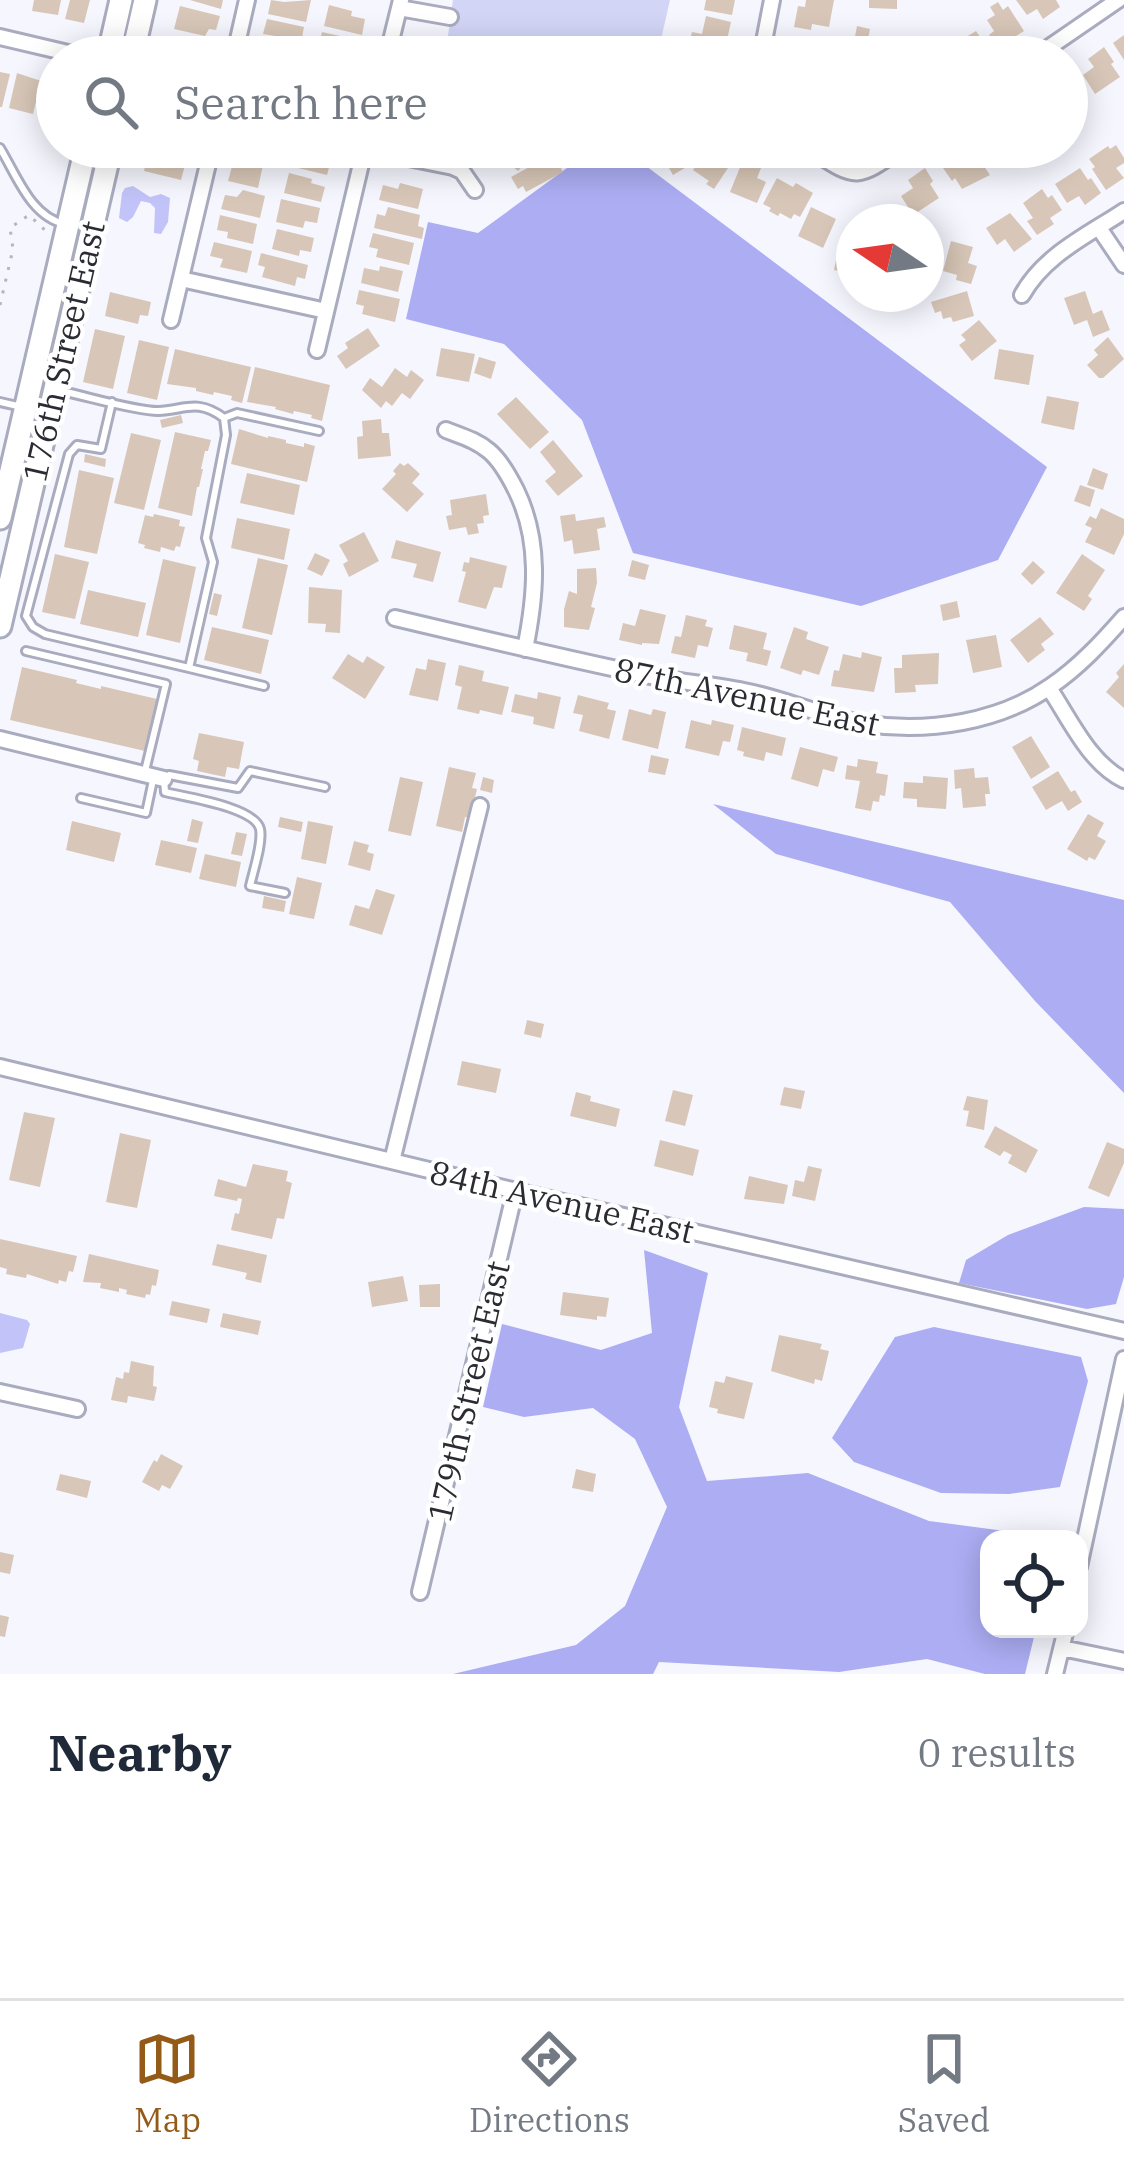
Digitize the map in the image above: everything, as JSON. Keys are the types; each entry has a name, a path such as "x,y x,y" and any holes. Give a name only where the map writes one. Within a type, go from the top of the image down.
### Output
{"main road":[{"path":"112,36 121,0"},
{"path":"137,36 145,0"},
{"name":"176th Street East","path":"0,518 61,232 80,168"},
{"path":"87,248 77,235 92,168"},
{"name":"176th Street East","path":"0,626 105,168"}],"street":[{"path":"239,36 247,0"},
{"path":"765,36 772,0"},
{"path":"1066,36 1118,0"},
{"path":"392,36 400,4 450,17"},
{"path":"0,37 36,45"},
{"path":"171,320 207,168"},
{"path":"317,350 359,168"},
{"path":"455,168 475,190"},
{"path":"840,168 857,176 874,168"},
{"path":"1022,295 1048,261 1124,211"},
{"path":"1099,227 1124,266"},
{"path":"181,279 326,311"},
{"path":"446,430 493,454 524,506 535,572 525,649"},
{"name":"87th Avenue East","path":"394,618 682,682 740,690 844,719 920,727 975,719 1049,688 1124,617"},
{"path":"1049,688 1102,765 1124,780"},
{"path":"0,739 154,776"},
{"path":"392,1161 480,806"},
{"name":"84th Avenue East","path":"0,1067 1124,1331"},
{"name":"179th Street East","path":"420,1592 515,1191"},
{"path":"1087,1530 1124,1359"},
{"path":"0,1391 77,1409"},
{"path":"1055,1674 1064,1638"},
{"path":"1062,1648 1124,1661"}],"lane":[{"path":"0,148 34,206 61,232"},
{"path":"54,389 160,411 188,405 224,418 226,435 206,538 213,562 189,668"},
{"path":"0,402 26,408"},
{"path":"112,402 100,449 77,445 69,454 26,616 45,634 264,686"},
{"path":"224,418 237,413 319,431"},
{"path":"26,651 166,684 146,814 81,798"},
{"path":"154,776 238,788 250,771 325,787"},
{"path":"154,776 164,792 242,811 255,820 261,833 250,886 285,893"}],"path":[{"path":"2,230 29,215 61,232"},
{"path":"0,305 14,249 10,228"}],"shaded area":[{"path":"453,0 670,0 662,36 448,36"},
{"path":"567,168 649,168 1047,467 998,560 861,606 633,553 582,420 504,344 406,319 428,222 478,233"},
{"path":"133,186 150,197 170,198 168,222 161,234 154,233 155,208 150,203 141,201 127,222 119,218 122,193"},
{"path":"713,804 1124,900 1124,1093 1035,1001 950,902 776,854"},
{"path":"1084,1207 1124,1209 1124,1277 1116,1304 1087,1309 959,1283 966,1260 1008,1235"},
{"path":"644,1250 708,1273 679,1407 707,1481 808,1473 929,1521 998,1530 980,1530 980,1638 1034,1638 1025,1674 985,1674 927,1659 839,1672 659,1662 653,1674 453,1674 576,1645 625,1606 667,1507 635,1439 593,1408 524,1417 483,1407 502,1324 601,1350 652,1333"},
{"path":"0,1313 30,1324 23,1348 0,1353"},
{"path":"934,1327 1081,1357 1088,1381 1060,1487 1009,1494 941,1493 854,1462 832,1438 895,1337"}],"building":[{"path":"34,0 61,0 58,15 32,11"},
{"path":"70,0 90,0 84,23 65,19"},
{"path":"190,0 223,0 221,9"},
{"path":"271,0 311,0 306,22 268,14"},
{"path":"706,0 735,0 732,15 704,10"},
{"path":"806,0 834,0 829,27 794,27 798,6 805,7"},
{"path":"869,0 897,0 897,9 869,8"},
{"path":"1016,0 1056,0 1060,7 1043,19 1037,9 1027,15"},
{"path":"998,2 1003,10 1008,6 1024,31 1016,36 990,36 994,31 987,20 995,15 990,7"},
{"path":"329,5 365,19 362,35 324,26"},
{"path":"180,6 220,16 216,30 209,29 205,36 174,29"},
{"path":"706,16 731,22 728,36 691,36 692,32 702,34"},
{"path":"267,19 304,27 302,36 263,34"},
{"path":"857,26 870,29 869,36 855,36"},
{"path":"1124,35 1124,60 1113,43"},
{"path":"1104,47 1120,77 1095,94 1088,83 1088,71 1094,67 1088,59"},
{"path":"0,72 10,74 2,107 0,107"},
{"path":"17,73 36,79 33,114 9,108"},
{"path":"1116,145 1124,163 1116,168 1124,178 1106,190 1089,159"},
{"path":"145,168 184,168 181,180"},
{"path":"232,168 262,168 258,188 228,181"},
{"path":"298,168 329,168 327,175"},
{"path":"527,168 561,168 563,172 526,192 511,177"},
{"path":"694,168 728,168 714,189"},
{"path":"740,168 761,168 757,178 766,182 757,203 730,192"},
{"path":"925,168 939,198 930,204 906,204 901,196 913,188 908,180"},
{"path":"943,168 985,168 990,175 962,189 955,178 952,181"},
{"path":"1080,168 1101,193 1085,205 1079,196 1067,203 1055,184"},
{"path":"289,173 325,187 321,202 284,193"},
{"path":"777,178 813,193 800,217 778,216 763,204"},
{"path":"400,183 423,189 418,209 379,200 383,185 398,189"},
{"path":"1042,189 1062,210 1050,218 1054,224 1037,235 1023,203"},
{"path":"243,190 265,196 260,218 221,209 225,195 237,197"},
{"path":"281,199 320,208 317,223 305,221 303,228 276,222"},
{"path":"388,207 420,215 422,239 374,228 377,214 385,216"},
{"path":"811,207 836,219 823,248 798,236"},
{"path":"1010,213 1032,239 1014,252 1005,239 997,245 986,228"},
{"path":"220,215 257,224 253,244 227,238 228,232 217,230"},
{"path":"277,229 314,238 311,252 300,250 299,256 272,249"},
{"path":"373,233 414,243 409,265 376,257 378,249 369,247"},
{"path":"951,241 973,247 968,263 977,266 971,284 956,280 957,275 944,267"},
{"path":"214,242 252,251 247,273 220,267 223,259 210,256"},
{"path":"261,253 308,265 305,279 297,277 295,286 262,277"},
{"path":"380,266 403,271 398,292 361,283 364,268 379,271"},
{"path":"359,290 400,299 395,322 362,314 364,306 356,304"},
{"path":"967,291 974,316 953,322 951,317 943,319 944,298"},
{"path":"1085,291 1093,314 1102,310 1110,330 1093,337 1087,320 1074,325 1064,298"},
{"path":"110,292 151,302 148,316 140,315 138,324 105,316"},
{"path":"979,320 997,341 972,361 959,345 966,340 961,335"},
{"path":"368,328 380,346 346,369 337,356 348,348 345,343"},
{"path":"95,329 125,336 113,389 83,382"},
{"path":"1108,337 1124,359 1099,378 1087,365"},
{"path":"139,340 169,347 157,400 127,393"},
{"path":"441,348 475,354 469,382 436,376"},
{"path":"175,349 251,367 242,403 231,400 232,396 167,384"},
{"path":"999,349 1034,355 1029,385 994,379"},
{"path":"479,357 496,362 491,379 474,373"},
{"path":"255,367 330,385 322,421 247,402"},
{"path":"395,368 407,377 411,370 424,380 410,399 402,393 392,406 386,401 381,408 362,390 370,378 382,387"},
{"path":"1047,396 1079,402 1074,430 1041,423"},
{"path":"516,397 549,432 530,449 497,414"},
{"path":"181,415 183,423 162,428 160,420"},
{"path":"381,419 382,433 389,433 391,456 358,459 362,421"},
{"path":"239,429 315,446 307,482 231,464"},
{"path":"175,432 211,440 192,516 158,508"},
{"path":"131,433 161,440 144,510 114,503"},
{"path":"553,440 583,476 558,496 545,481 556,472 540,452"},
{"path":"85,454 106,459 105,467 84,462"},
{"path":"400,463 408,463 420,474 412,483 424,494 407,512 382,489"},
{"path":"1093,468 1108,474 1103,490 1087,485"},
{"path":"79,470 114,478 97,554 64,547"},
{"path":"247,473 300,485 294,515 240,503"},
{"path":"1080,485 1095,490 1090,507 1074,501"},
{"path":"486,494 489,515 477,524 479,533 468,535 466,527 449,530 450,500"},
{"path":"1101,508 1124,519 1124,534 1114,555 1085,542 1092,528 1085,525 1090,516 1096,519"},
{"path":"575,514 576,521 604,517 606,527 597,529 600,550 574,554 572,540 564,542 560,516"},
{"path":"145,515 180,520 179,526 185,527 180,547 174,551 161,547 160,552 138,543"},
{"path":"237,518 290,529 284,560 231,548"},
{"path":"364,532 379,561 349,577 343,564 348,561 339,545"},
{"path":"396,540 441,552 433,582 413,577 417,564 391,558"},
{"path":"315,553 330,560 322,576 307,569"},
{"path":"55,554 89,562 75,619 42,612"},
{"path":"1082,554 1105,570 1084,611 1056,593"},
{"path":"470,557 507,566 502,588 494,587 486,609 458,602 464,562 469,563"},
{"path":"258,558 288,565 272,635 242,628"},
{"path":"163,559 196,567 180,643 146,635"},
{"path":"632,560 649,565 645,580 628,576"},
{"path":"1033,561 1045,572 1032,585 1021,574"},
{"path":"596,568 589,630 564,627 569,591 577,594 577,569"},
{"path":"309,587 342,590 340,633 325,632 326,624 308,623"},
{"path":"88,590 146,603 138,637 80,624"},
{"path":"214,593 222,595 217,616 209,614"},
{"path":"957,601 960,617 943,621 940,605"},
{"path":"640,609 666,615 659,644 619,640 623,623 635,626"},
{"path":"686,615 707,620 705,626 713,628 708,647 698,645 695,658 671,653"},
{"path":"1040,617 1054,634 1041,644 1045,650 1028,663 1010,640"},
{"path":"734,625 767,633 763,649 771,651 767,666 746,661 748,653 729,649"},
{"path":"212,627 269,640 261,674 204,660"},
{"path":"794,627 808,632 806,639 829,647 819,675 780,668"},
{"path":"996,635 1002,667 973,673 966,640"},
{"path":"862,652 882,657 874,692 831,686 843,654 861,658"},
{"path":"939,653 938,684 915,685 916,692 895,693 894,668 902,668 902,655"},
{"path":"348,654 363,663 367,656 385,667 365,699 332,678"},
{"path":"428,659 446,663 438,701 409,695 416,668 426,670"},
{"path":"1124,664 1124,708 1106,692"},
{"path":"459,665 484,671 482,681 509,687 502,715 457,709 462,687 455,685"},
{"path":"22,667 157,699 145,751 10,720"},
{"path":"538,692 561,697 554,729 533,724 534,717 511,712 515,694 537,699"},
{"path":"578,695 609,703 607,709 616,711 609,739 579,731 583,715 573,713"},
{"path":"629,709 651,715 653,709 666,712 658,749 622,740"},
{"path":"691,720 734,725 730,742 723,741 719,756 685,748"},
{"path":"742,727 786,738 782,756 766,752 764,761 743,756 737,750"},
{"path":"199,733 244,742 239,769 227,767 225,777 197,771 199,761 193,759"},
{"path":"1031,736 1050,767 1031,779 1012,747"},
{"path":"800,747 838,757 834,772 823,769 818,787 791,779"},
{"path":"651,755 669,759 665,775 648,772"},
{"path":"858,759 878,762 876,773 888,775 885,796 873,801 871,811 855,808 860,781 845,779 847,765 857,767"},
{"path":"449,767 476,773 472,788 477,789 462,832 436,826"},
{"path":"974,768 975,778 988,777 990,794 985,794 986,806 963,808 954,770"},
{"path":"1058,771 1082,802 1068,811 1062,801 1046,810 1032,787"},
{"path":"923,776 948,778 946,809 917,807 917,799 903,798 904,782 923,783"},
{"path":"400,777 423,782 411,836 388,831"},
{"path":"483,777 494,780 492,793 480,790"},
{"path":"1088,814 1104,823 1097,836 1106,841 1095,860 1089,857 1087,861 1067,849"},
{"path":"280,817 303,822 301,832 278,827"},
{"path":"192,819 203,822 198,843 187,841"},
{"path":"72,821 121,833 114,862 66,850"},
{"path":"308,821 333,826 326,864 301,859"},
{"path":"236,832 247,834 242,856 231,854"},
{"path":"161,840 197,848 191,873 155,865"},
{"path":"354,841 369,845 367,852 374,854 370,871 348,865"},
{"path":"205,854 241,862 236,887 199,879"},
{"path":"297,877 322,883 314,919 289,914"},
{"path":"376,889 395,895 382,935 349,925 355,905 369,909"},
{"path":"264,896 286,901 284,912 262,908"},
{"path":"527,1020 544,1024 541,1038 524,1034"},
{"path":"462,1061 501,1069 496,1093 457,1085"},
{"path":"784,1087 805,1091 801,1109 780,1105"},
{"path":"673,1090 693,1095 685,1126 665,1121"},
{"path":"576,1092 620,1109 616,1127 570,1116"},
{"path":"967,1096 988,1100 984,1130 966,1126"},
{"path":"24,1112 55,1118 40,1187 9,1180"},
{"path":"995,1126 1038,1150 1026,1173 1008,1163 1012,1155 1004,1151 1000,1156 984,1147"},
{"path":"120,1133 151,1140 137,1208 106,1202"},
{"path":"660,1140 699,1150 693,1176 654,1166"},
{"path":"1107,1142 1124,1149 1124,1163 1109,1197 1088,1188"},
{"path":"253,1164 288,1171 286,1181 292,1183 284,1219 277,1218 272,1239 231,1230 242,1199 214,1196 218,1179 246,1187"},
{"path":"808,1166 822,1169 815,1201 792,1196 795,1180 804,1182"},
{"path":"749,1176 788,1185 784,1204 744,1199"},
{"path":"0,1239 77,1256 73,1272 58,1284 27,1274 26,1278 6,1274 7,1269 0,1267"},
{"path":"217,1244 267,1255 261,1283 245,1279 247,1273 212,1265"},
{"path":"89,1254 159,1270 156,1286 152,1285 145,1298 83,1282"},
{"path":"403,1276 408,1301 372,1307 368,1282"},
{"path":"440,1284 440,1307 420,1307 419,1285"},
{"path":"563,1292 609,1298 606,1317 560,1315"},
{"path":"172,1301 210,1309 207,1323 169,1315"},
{"path":"223,1313 261,1321 258,1335 220,1327"},
{"path":"779,1335 822,1344 820,1349 829,1351 822,1381 815,1379 814,1384 771,1371"},
{"path":"131,1361 154,1366 154,1401 128,1396 127,1403 111,1400 116,1377 123,1379 124,1372 129,1373"},
{"path":"726,1376 753,1383 744,1419 709,1407 715,1381 724,1383"},
{"path":"161,1454 183,1466 170,1489 162,1485 159,1491 142,1482"},
{"path":"576,1469 596,1474 593,1492 572,1488"},
{"path":"60,1474 91,1481 87,1498 56,1490"},
{"path":"0,1552 14,1555 10,1574 0,1572"},
{"path":"0,1615 9,1617 5,1637 0,1636"}]}
